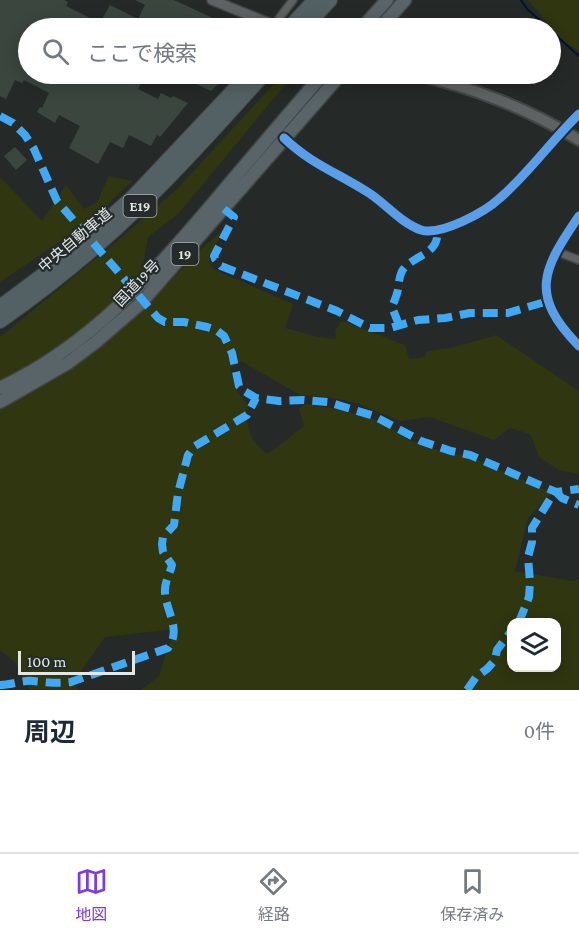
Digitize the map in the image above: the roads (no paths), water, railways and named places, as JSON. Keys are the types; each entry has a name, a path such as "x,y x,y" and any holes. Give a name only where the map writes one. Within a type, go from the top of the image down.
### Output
{"highway":[{"path":"301,18 313,8 330,0"},
{"path":"371,18 387,0"},
{"path":"389,18 405,0"},
{"name":"中央自動車道","path":"0,307 59,263 133,197 240,84"},
{"name":"中央自動車道","path":"0,321 66,271 141,205 255,84"},
{"name":"国道19号","path":"0,388 54,359 105,320 133,293 183,239 315,84"},
{"name":"国道19号","path":"0,402 69,363 140,304 332,84"}],"main road":[{"path":"456,84 524,109 579,140"}],"street":[{"path":"212,0 256,18"},
{"path":"283,18 293,0"},
{"path":"284,138 302,155 361,188 407,222 423,230 437,231 454,225 500,198 579,114"},
{"path":"579,216 548,274 546,296 555,319 579,346"},
{"path":"558,252 579,260"}],"waterway":[{"path":"521,0 537,18"},
{"path":"561,40 579,56"}]}
